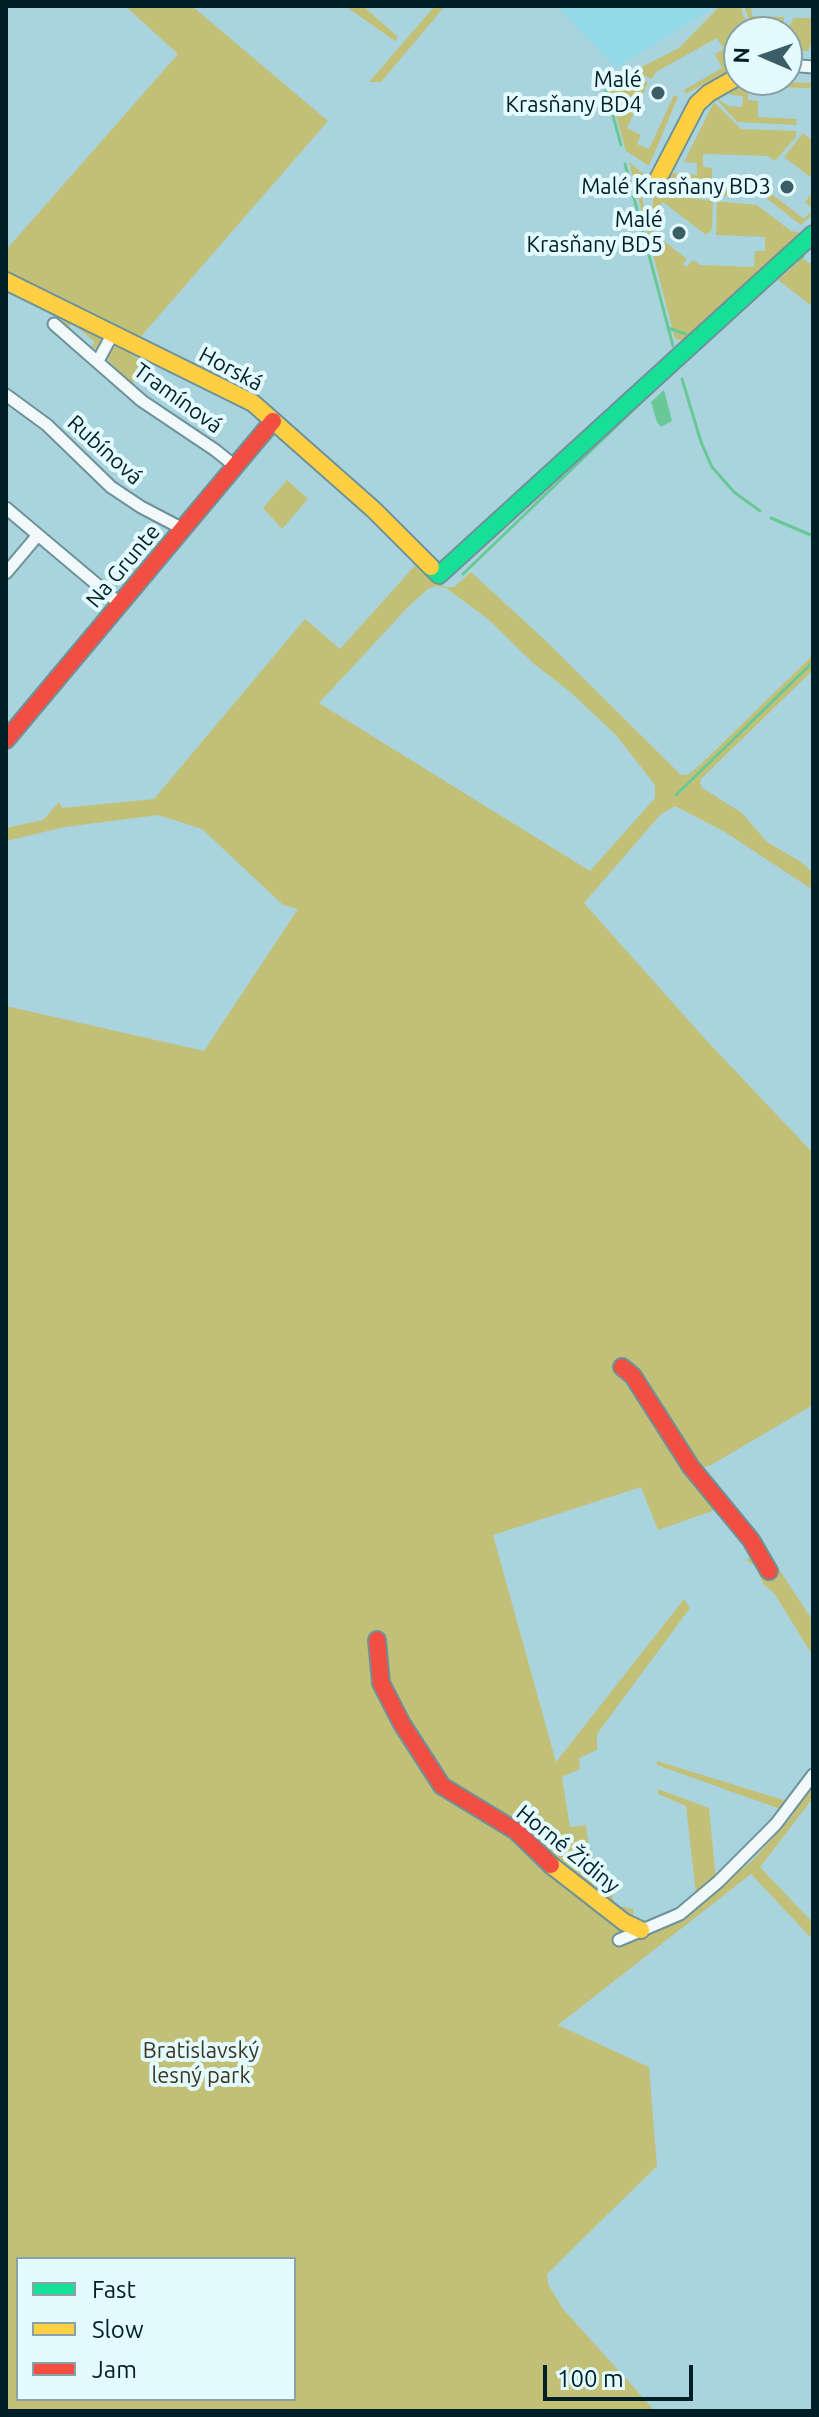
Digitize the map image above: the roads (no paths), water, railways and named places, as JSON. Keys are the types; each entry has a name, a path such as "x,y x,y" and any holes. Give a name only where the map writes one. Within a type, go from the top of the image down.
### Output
{"street":[{"path":"657,181 697,104 723,85"},
{"name":"Horská","path":"6,281 246,398 374,510 439,575 813,234"},
{"name":"Tramínová","path":"54,324 142,401 235,466"},
{"path":"98,361 113,333"},
{"name":"Rubínová","path":"6,395 47,425 111,487 183,529"},
{"name":"Na Grunte","path":"6,740 273,421"},
{"path":"6,508 120,604"},
{"path":"6,573 38,535"},
{"path":"622,1367 633,1376 691,1467 751,1540 769,1571"},
{"name":"Horné Židiny","path":"377,1640 381,1683 402,1724 442,1786 516,1831 540,1856 624,1922 641,1930"},
{"path":"619,1940 680,1914 718,1882 776,1824 813,1775"}],"waterway":[{"path":"611,84 608,81 604,83 621,145"},
{"path":"625,164 673,346"},
{"path":"783,272 803,256"},
{"path":"668,328 686,334"},
{"path":"682,379 712,467 734,492 760,511"},
{"path":"463,574 656,388"},
{"path":"771,518 813,536"},
{"path":"676,795 813,662"}],"place":[{"name":"Malé Krasňany BD4","path":"658,93"},
{"name":"Malé Krasňany BD3","path":"787,187"},
{"name":"Malé Krasňany BD5","path":"679,233"}],"park label":[{"name":"Bratislavský lesný park","path":"201,2064"}]}
